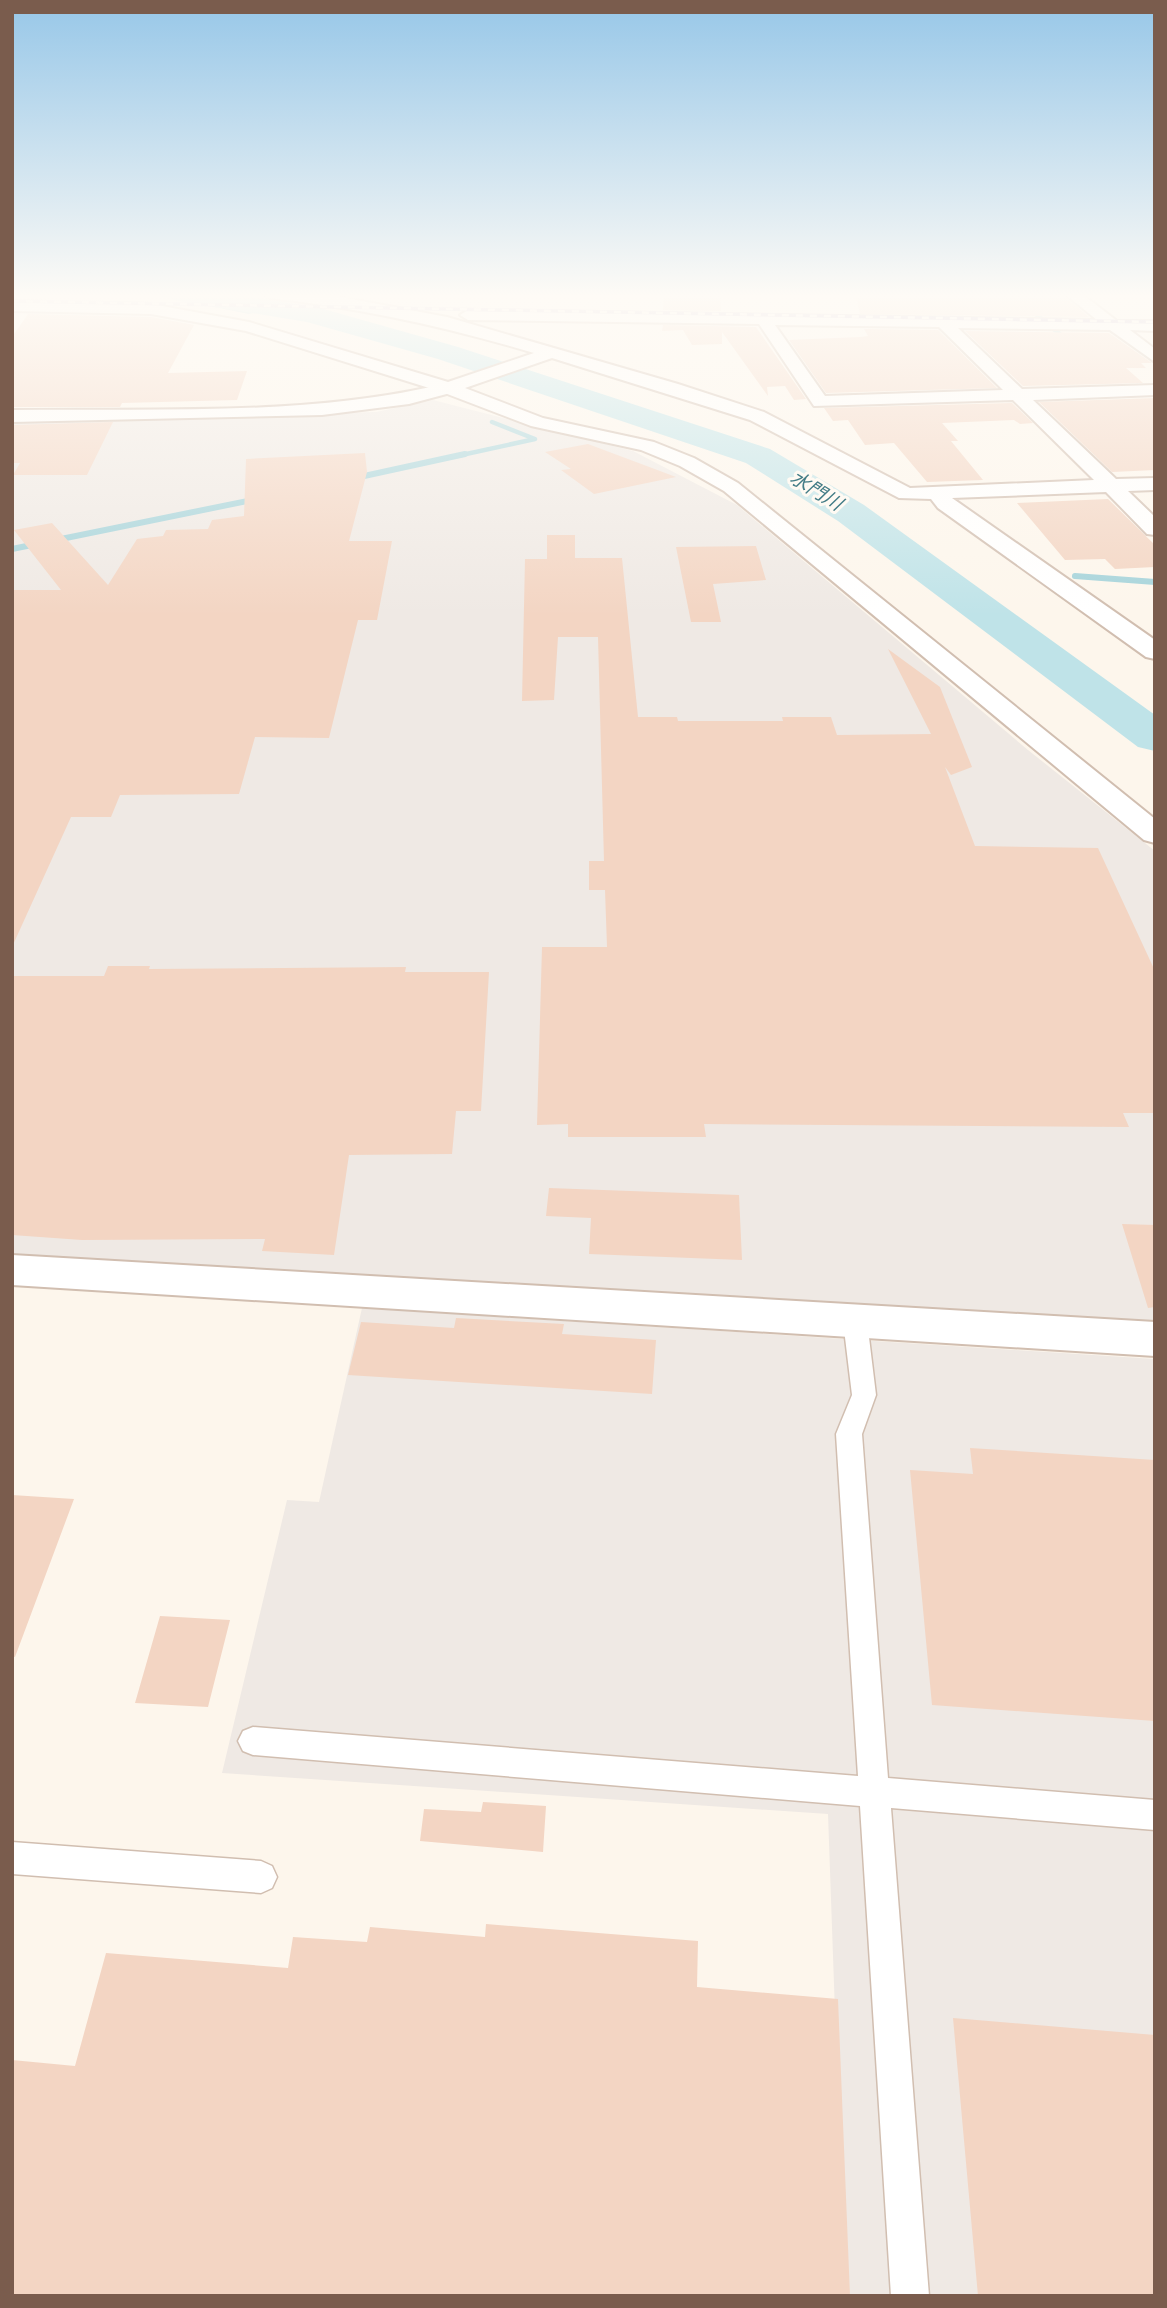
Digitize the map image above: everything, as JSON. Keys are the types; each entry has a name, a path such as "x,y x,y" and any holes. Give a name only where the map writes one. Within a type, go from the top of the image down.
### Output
{"street":[{"path":"12,416 322,410 396,401"},
{"path":"489,401 538,422 647,446 687,463 731,487 1155,834"},
{"path":"706,401 757,416 906,494 939,495 1155,484"},
{"path":"819,401 856,401"},
{"path":"1023,401 1155,529"},
{"path":"939,495 945,504 1155,652"},
{"path":"12,1270 1155,1339"}],"lane":[{"path":"855,1321 864,1395 849,1434 910,2296"},
{"path":"253,1741 1155,1815"},
{"path":"12,1858 261,1877"}],"shaded area":[{"path":"436,401 633,451 737,505 1028,750 1155,851 1155,1327 12,1256 12,421 376,412"},
{"path":"362,1308 1155,1359 1155,2296 845,2296 828,1814 222,1773 287,1500 319,1502"}],"building":[{"path":"12,401 210,401 122,403 120,407 12,407"},
{"path":"1155,401 1155,470 1112,472 1039,402"},
{"path":"1012,403 1033,423 1020,424 1014,420 942,423 958,441 951,441 983,480 927,482 894,443 865,445 848,420 833,421 824,408"},
{"path":"113,422 87,475 13,475 20,463 12,463 12,425"},
{"path":"588,444 676,477 594,494 561,470 571,469 545,452"},
{"path":"365,453 367,472 349,541 392,541 377,620 358,620 329,738 255,737 239,794 120,795 111,817 71,817 12,947 12,590 61,590 14,530 52,523 108,585 137,539 163,536 166,530 208,529 212,520 244,516 246,459"},
{"path":"1108,499 1155,545 1155,567 1115,569 1105,559 1065,560 1017,503"},
{"path":"547,535 575,535 575,558 622,558 638,717 677,717 678,721 783,721 782,717 831,717 837,735 931,734 888,649 940,687 972,767 951,775 945,767 975,846 1098,848 1155,971 1155,1113 1123,1113 1129,1127 704,1124 706,1137 568,1137 568,1124 537,1125 542,947 607,947 605,890 589,890 589,861 604,861 598,637 558,637 554,700 522,701 525,559 547,559"},
{"path":"756,546 766,580 713,584 721,622 691,622 676,547"},
{"path":"108,966 150,966 149,969 406,967 405,972 489,972 481,1111 456,1111 452,1154 349,1155 334,1255 262,1251 265,1239 82,1240 12,1235 12,976 104,976"},
{"path":"549,1188 739,1195 742,1260 589,1254 591,1218 546,1216"},
{"path":"1122,1224 1155,1225 1155,1307 1148,1308"},
{"path":"456,1318 564,1324 562,1334 656,1340 652,1394 348,1375 361,1322 454,1328"},
{"path":"970,1448 1155,1460 1155,1721 932,1705 910,1470 973,1474"},
{"path":"12,1495 74,1499 15,1657 12,1656"},
{"path":"160,1616 230,1620 208,1707 135,1703"},
{"path":"483,1802 546,1806 543,1852 420,1841 424,1809 481,1812"},
{"path":"486,1924 698,1941 697,1987 838,1999 850,2296 12,2296 12,2060 75,2066 106,1953 288,1968 293,1937 367,1942 370,1927 485,1937"},
{"path":"953,2018 1155,2035 1155,2296 978,2296"}],"waterway":[{"name":"水門川","path":"592,401 758,456 851,513 1155,737"},
{"path":"457,456 535,439 492,422"},
{"path":"355,478 465,454"},
{"path":"12,549 257,499"},
{"path":"1075,576 1155,582"}]}
